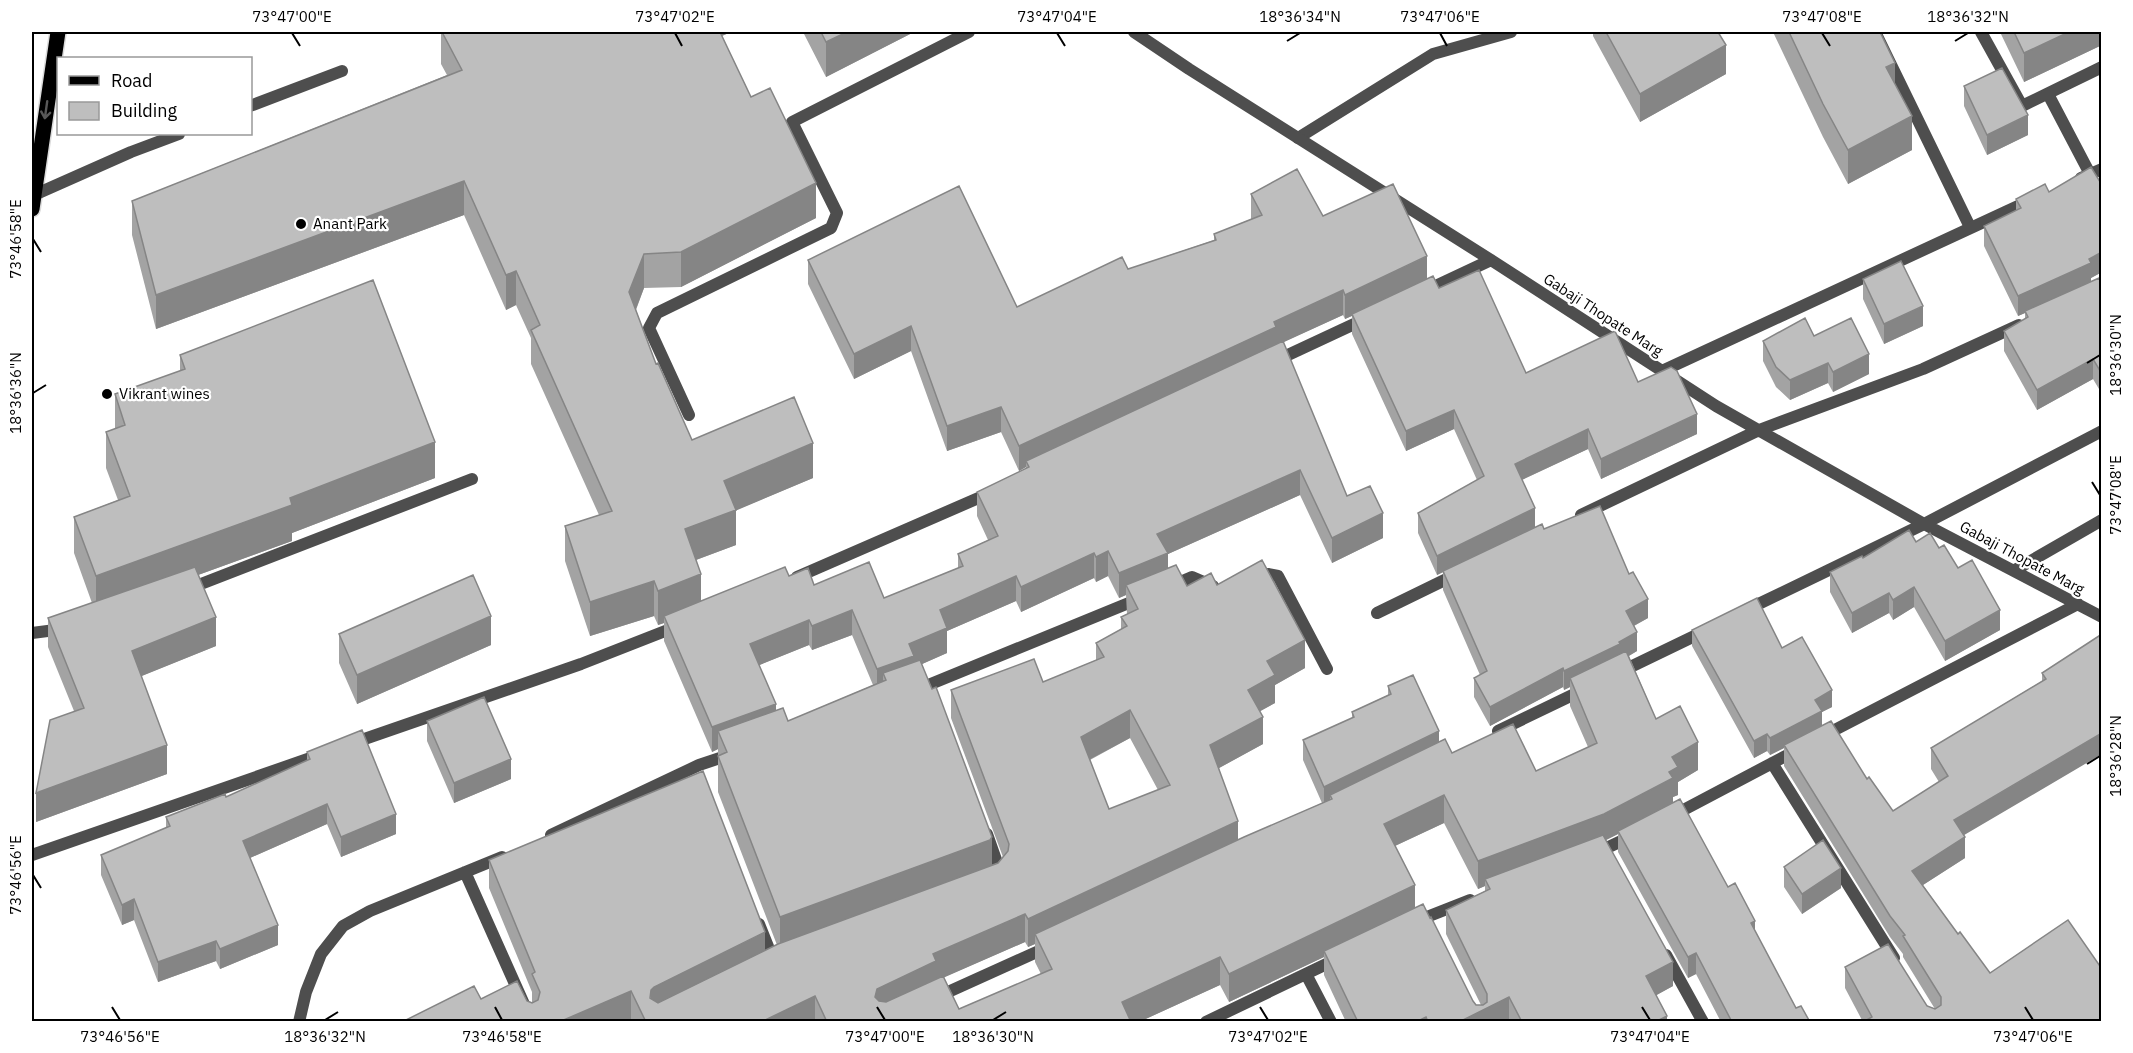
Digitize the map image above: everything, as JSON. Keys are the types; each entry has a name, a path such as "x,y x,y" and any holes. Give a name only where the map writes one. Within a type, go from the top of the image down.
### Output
{"main road":[{"path":"33,202 58,32"}],"street":[{"path":"689,415 649,328 657,314 831,228 837,213 792,122 969,32"},
{"name":"Gabaji Thopate Marg","path":"1134,32 1716,406 1924,524 2102,617"},
{"path":"1298,138 1433,54 1511,32"},
{"path":"1875,32 1970,227"},
{"path":"1981,32 2022,106 2102,67"},
{"path":"252,105 342,71"},
{"path":"2048,94 2096,171 2068,184"},
{"path":"33,202 131,152 176,135"},
{"path":"1662,371 2035,198"},
{"path":"1416,295 1491,260"},
{"path":"1266,365 1374,315"},
{"path":"1568,521 1759,430 1923,369 2028,321"},
{"path":"1483,739 1924,524 2102,431"},
{"path":"173,594 215,580 472,479"},
{"path":"788,581 999,489"},
{"path":"2015,570 2102,520"},
{"path":"1377,613 1473,567"},
{"path":"1246,581 1268,574 1278,576 1328,669"},
{"path":"908,692 933,690 1192,577 1215,587 1224,588"},
{"path":"1659,822 2078,604"},
{"path":"32,855 581,664 692,621"},
{"path":"32,633 77,627"},
{"path":"535,842 702,771 743,750"},
{"path":"1772,763 1898,965"},
{"path":"981,818 1001,874 995,883 985,887"},
{"path":"1585,857 1610,854 1638,833"},
{"path":"299,1022 306,992 321,954 343,926 370,911 515,851"},
{"path":"465,872 532,1022"},
{"path":"1408,925 1431,921 1484,895"},
{"path":"754,909 775,965"},
{"path":"926,1002 1064,939"},
{"path":"1658,940 1703,1022"},
{"path":"1206,1022 1347,954"},
{"path":"1306,974 1331,1022"}],"building":[{"path":"442,32 720,32 751,97 770,88 816,183 681,252 644,254 629,292 656,364 658,363 692,440 794,397 813,443 724,481 736,510 685,529 701,574 658,591 654,581 590,602 565,526 612,511 531,330 540,325 516,271 506,275 464,181 156,295 132,201 462,70"},
{"path":"821,32 847,32 826,42"},
{"path":"1606,32 1718,32 1726,45 1640,94"},
{"path":"1789,32 1880,32 1895,63 1886,67 1912,116 1848,150"},
{"path":"2014,32 2069,32 2024,53"},
{"path":"2002,68 2028,115 1987,135 1964,86"},
{"path":"2091,167 2102,185 2102,252 2089,259 2091,263 2018,296 1984,226 2021,208 2016,199 2045,184 2049,192"},
{"path":"1297,169 1323,216 1393,184 1427,256 1345,295 1343,290 1274,322 1276,327 1019,446 1001,407 947,426 911,326 854,354 808,260 959,186 1017,307 1122,257 1128,269 1216,240 1214,234 1262,215 1251,194"},
{"path":"1901,261 1923,306 1884,324 1863,279"},
{"path":"1479,270 1526,373 1615,331 1638,382 1671,367 1677,371 1697,414 1601,459 1588,429 1515,464 1535,508 1437,556 1418,513 1484,476 1454,410 1406,431 1352,314 1433,276 1439,288"},
{"path":"2099,278 2102,283 2102,374 2093,359 2037,390 2004,331 2028,317 2025,311"},
{"path":"373,280 435,442 290,498 292,505 96,576 74,517 130,496 106,432 125,425 115,394 185,369 180,355"},
{"path":"1805,318 1814,336 1851,318 1869,354 1833,372 1828,363 1790,380 1776,367 1763,341"},
{"path":"1283,341 1347,496 1370,486 1383,513 1332,538 1300,470 1157,534 1168,553 1119,573 1108,551 1096,557 1094,553 1021,587 1016,576 940,610 947,628 909,644 914,656 877,669 852,610 812,626 809,620 750,644 776,704 712,727 664,616 785,567 789,576 808,568 814,585 869,562 884,598 963,566 958,554 998,536 977,492 1029,467 1026,461"},
{"path":"1600,506 1629,574 1633,572 1648,599 1626,611 1637,632 1619,642 1620,644 1564,671 1563,668 1490,707 1474,678 1487,671 1443,571 1542,524 1544,529"},
{"path":"1909,530 1916,542 1930,533 1939,548 1944,545 1958,568 1972,560 2000,610 1945,641 1914,587 1893,600 1889,593 1852,613 1830,572 1862,556 1863,558"},
{"path":"1262,560 1305,640 1267,661 1275,675 1248,690 1263,717 1210,745 1238,821 1028,919 1025,914 933,954 936,961 877,989 875,997 879,1001 886,1002 943,976 959,1009 1052,969 1035,934 1244,837 1332,799 1330,795 1445,739 1452,753 1513,724 1536,771 1597,743 1570,678 1626,651 1656,719 1680,706 1698,742 1672,757 1678,767 1669,772 1673,778 1604,814 1478,861 1444,795 1384,824 1415,885 1229,974 1220,957 1122,1002 1131,1022 827,1022 815,996 761,1022 646,1022 631,991 559,1022 402,1022 474,986 481,999 517,981 527,1001 532,1003 538,1000 540,992 532,974 535,972 489,860 703,771 765,932 654,987 650,998 658,1003 778,944 998,863 1008,851 1009,844 951,690 1034,659 1043,682 1104,657 1096,643 1127,626 1121,617 1138,609 1126,585 1176,565 1187,586 1211,573 1217,585","holes":["1130,710 1170,785 1109,809 1081,737"]},
{"path":"195,567 216,617 132,651 167,745 36,793 50,720 84,708 48,618"},
{"path":"473,575 491,616 357,675 339,634"},
{"path":"1757,598 1782,648 1802,637 1832,690 1815,700 1822,711 1770,738 1767,734 1754,741 1692,630"},
{"path":"2102,634 2102,733 1954,820 1965,837 1912,871 1990,973 2068,920 2102,969 2102,1022 1863,1022 1872,1017 1845,967 1888,944 1927,1006 1935,1009 1941,1005 1941,997 1903,936 1905,935 1890,916 1784,745 1831,721 1867,779 1869,777 1893,811 1948,776 1931,748 2046,679 2042,673"},
{"path":"920,660 932,689 936,687 992,837 990,840 780,917 718,756 727,752 718,731 783,708 788,721 886,680 883,673"},
{"path":"1413,675 1439,731 1324,787 1303,740 1354,717 1352,712 1391,694 1388,686"},
{"path":"484,697 511,759 454,783 427,721"},
{"path":"362,730 396,814 341,837 327,804 243,841 278,925 220,949 216,941 158,962 134,899 122,905 101,855 170,826 166,817 225,794 226,797 310,759 307,752"},
{"path":"1680,799 1728,887 1735,883 1755,921 1751,923 1796,1008 1801,1006 1810,1022 1732,1022 1696,953 1688,957 1618,831"},
{"path":"1603,835 1673,962 1646,976 1667,1016 1655,1022 1522,1022 1509,997 1459,1022 1428,1022 1426,1017 1416,1022 1358,1022 1324,951 1423,904 1473,1001 1476,1005 1483,1005 1487,1002 1487,994 1446,910 1490,889 1485,879"},
{"path":"1823,840 1841,868 1802,894 1784,867"}],"place":[{"name":"Anant Park","path":"301,224"},
{"name":"Vikrant wines","path":"107,394"}]}
